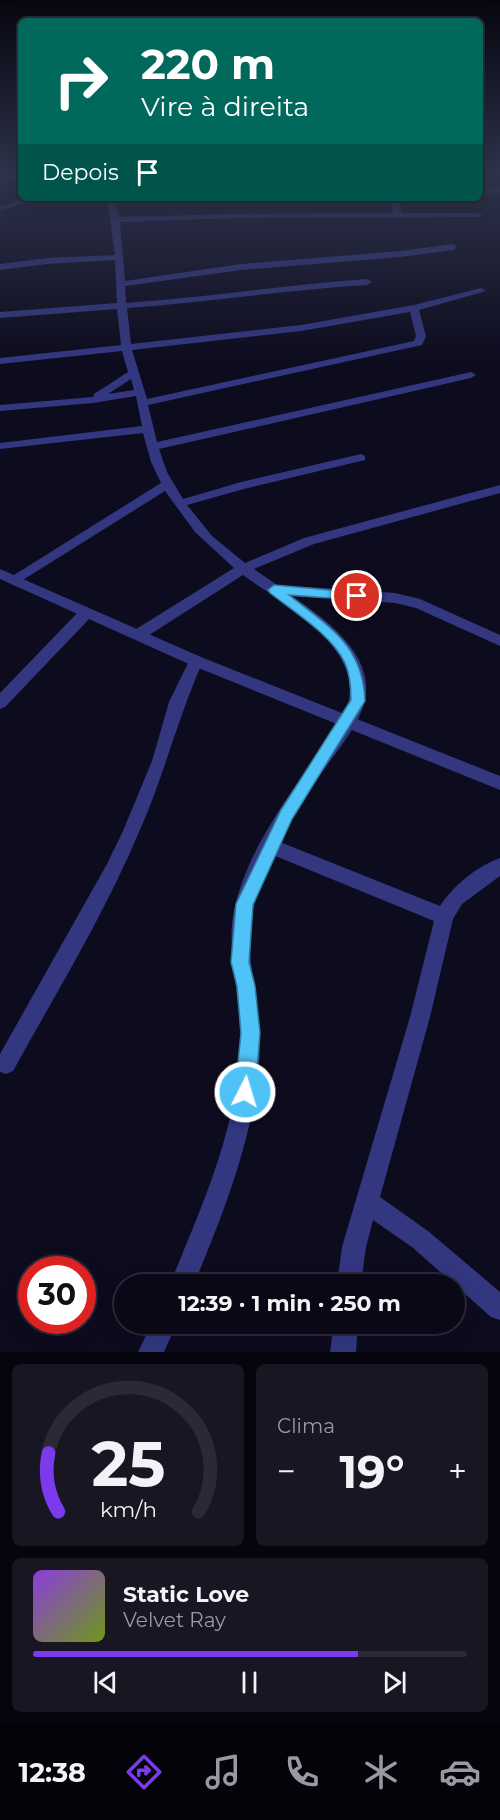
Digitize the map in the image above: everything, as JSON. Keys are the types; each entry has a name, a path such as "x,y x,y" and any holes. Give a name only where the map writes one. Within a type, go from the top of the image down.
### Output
{"street":[{"path":"118,236 121,305 126,348 142,398 152,447 168,484 213,544 242,569 274,590 333,637 351,661 358,684 358,701 304,785 271,846 244,904 240,962 246,986 251,1033 245,1092 231,1152 208,1221 186,1274"},
{"path":"120,284 230,268 400,254 453,247"},
{"path":"0,267 46,261 120,257"},
{"path":"0,315 218,298 306,286 367,282"},
{"path":"0,361 301,328 414,308 481,291"},
{"path":"0,408 142,398 249,382 316,364 418,343 421,336 414,308"},
{"path":"93,400 135,372"},
{"path":"152,447 471,375"},
{"path":"0,446 147,429"},
{"path":"181,503 241,486 361,458"},
{"path":"7,577 168,484"},
{"path":"138,635 242,569 309,541 500,489"},
{"path":"7,577 196,660 500,783"},
{"path":"274,590 395,598 420,604 500,640"},
{"path":"0,703 87,612"},
{"path":"6,1064 113,870 131,832 160,761 177,702 196,660"},
{"path":"271,846 444,916"},
{"path":"350,1274 354,1247 420,1017 444,916 456,898 500,866"},
{"path":"368,1202 420,1239 500,1308"},
{"path":"151,1352 160,1334"},
{"path":"344,1352 345,1334"}],"route":[{"path":"245,1092 251,1033 246,986 240,962 244,904 286,815 358,701 358,684 351,661 333,637 274,590 357,596"}]}
